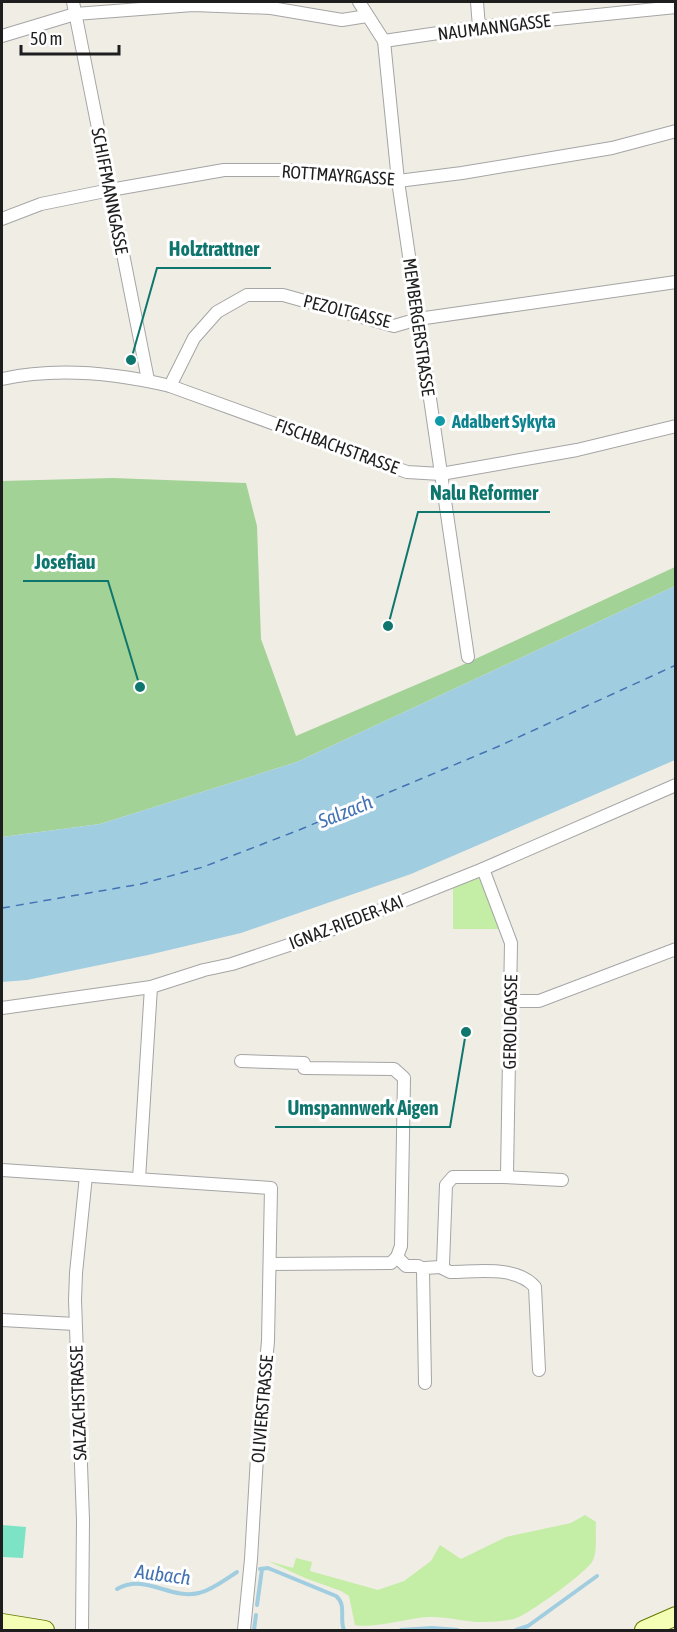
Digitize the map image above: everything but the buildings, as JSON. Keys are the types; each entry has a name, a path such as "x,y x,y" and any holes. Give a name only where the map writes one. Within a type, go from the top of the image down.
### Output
{"main road":[{"path":"644,1630 675,1616"},
{"path":"2,1623 45,1630"}],"street":[{"name":"MEMBERGERSTRASSE","path":"359,2 384,41 398,181 468,657"},
{"path":"477,2 479,27"},
{"path":"2,36 74,8 193,5 271,8 342,20 367,16"},
{"name":"NAUMANNGASSE","path":"384,41 479,27 675,7"},
{"name":"SCHIFFMANNGASSE","path":"74,8 148,380"},
{"name":"ROTTMAYRGASSE","path":"2,219 41,204 224,170 286,170 398,181 612,148 675,131"},
{"name":"PEZOLTGASSE","path":"170,386 194,338 217,312 247,295 283,295 394,326 418,319 675,282"},
{"name":"FISCHBACHSTRASSE","path":"2,379 22,375 68,372 148,380 407,472 441,474 577,450 675,426"},
{"name":"IGNAZ-RIEDER-KAI","path":"2,1008 151,987 204,970 232,964 313,936 483,869 675,785"},
{"name":"GEROLDGASSE","path":"483,869 511,943 507,1174 503,1178"},
{"path":"510,1001 539,1001 675,949"},
{"path":"2,1170 139,1179 151,987"},
{"path":"241,1061 304,1063 304,1068 394,1069 404,1078 401,1246 398,1257 391,1263 271,1263"},
{"name":"SALZACHSTRASSE","path":"82,1630 83,1520 75,1324 76,1273 86,1176"},
{"path":"440,1267 443,1264 445,1191 449,1180 457,1176 562,1180"},
{"name":"OLIVIERSTRASSE","path":"139,1179 271,1188 268,1341 244,1630"},
{"path":"398,1257 406,1266 418,1266 423,1269 440,1267 450,1272 514,1273 529,1280 535,1287 539,1370"},
{"path":"423,1269 425,1383"},
{"path":"2,1320 75,1324"}],"green space":[{"path":"113,478 246,483 257,526 261,639 296,736 460,666 675,567 675,586 297,762 100,824 2,837 2,481"},
{"path":"477,878 481,880 500,929 453,929 453,885"},
{"path":"585,1515 596,1522 596,1548 592,1562 543,1602 514,1619 475,1622 428,1617 371,1626 355,1625 349,1596 268,1561 293,1568 296,1558 312,1562 310,1571 378,1590 404,1581 431,1561 440,1545 461,1559 506,1537 571,1523"},
{"path":"2,1525 26,1527 23,1558 2,1557"}],"water":[{"name":"Salzach","path":"675,586 675,760 411,874 241,933 27,980 2,982 2,837 100,824 297,762"}],"waterway":[{"name":"Aubach","path":"260,1569 268,1568 336,1596 342,1608 344,1630"},
{"path":"257,1605 262,1569"},
{"name":"Aubach","path":"117,1589 138,1584 178,1593 199,1593 214,1587 237,1572"},
{"name":"Aubach","path":"516,1630 528,1626 597,1576"},
{"path":"254,1630 256,1615"},
{"name":"Aubach","path":"401,1630 432,1628 458,1630"}],"ferry route":[{"path":"2,908 141,884 203,867 299,830 497,747 676,665"}],"place":[{"name":"Holztrattner","path":"131,360"},
{"name":"Adalbert Sykyta","path":"440,421"},
{"name":"Nalu Reformer","path":"388,626"},
{"name":"Josefiau","path":"140,687"},
{"name":"Umspannwerk Aigen","path":"466,1032"}]}
